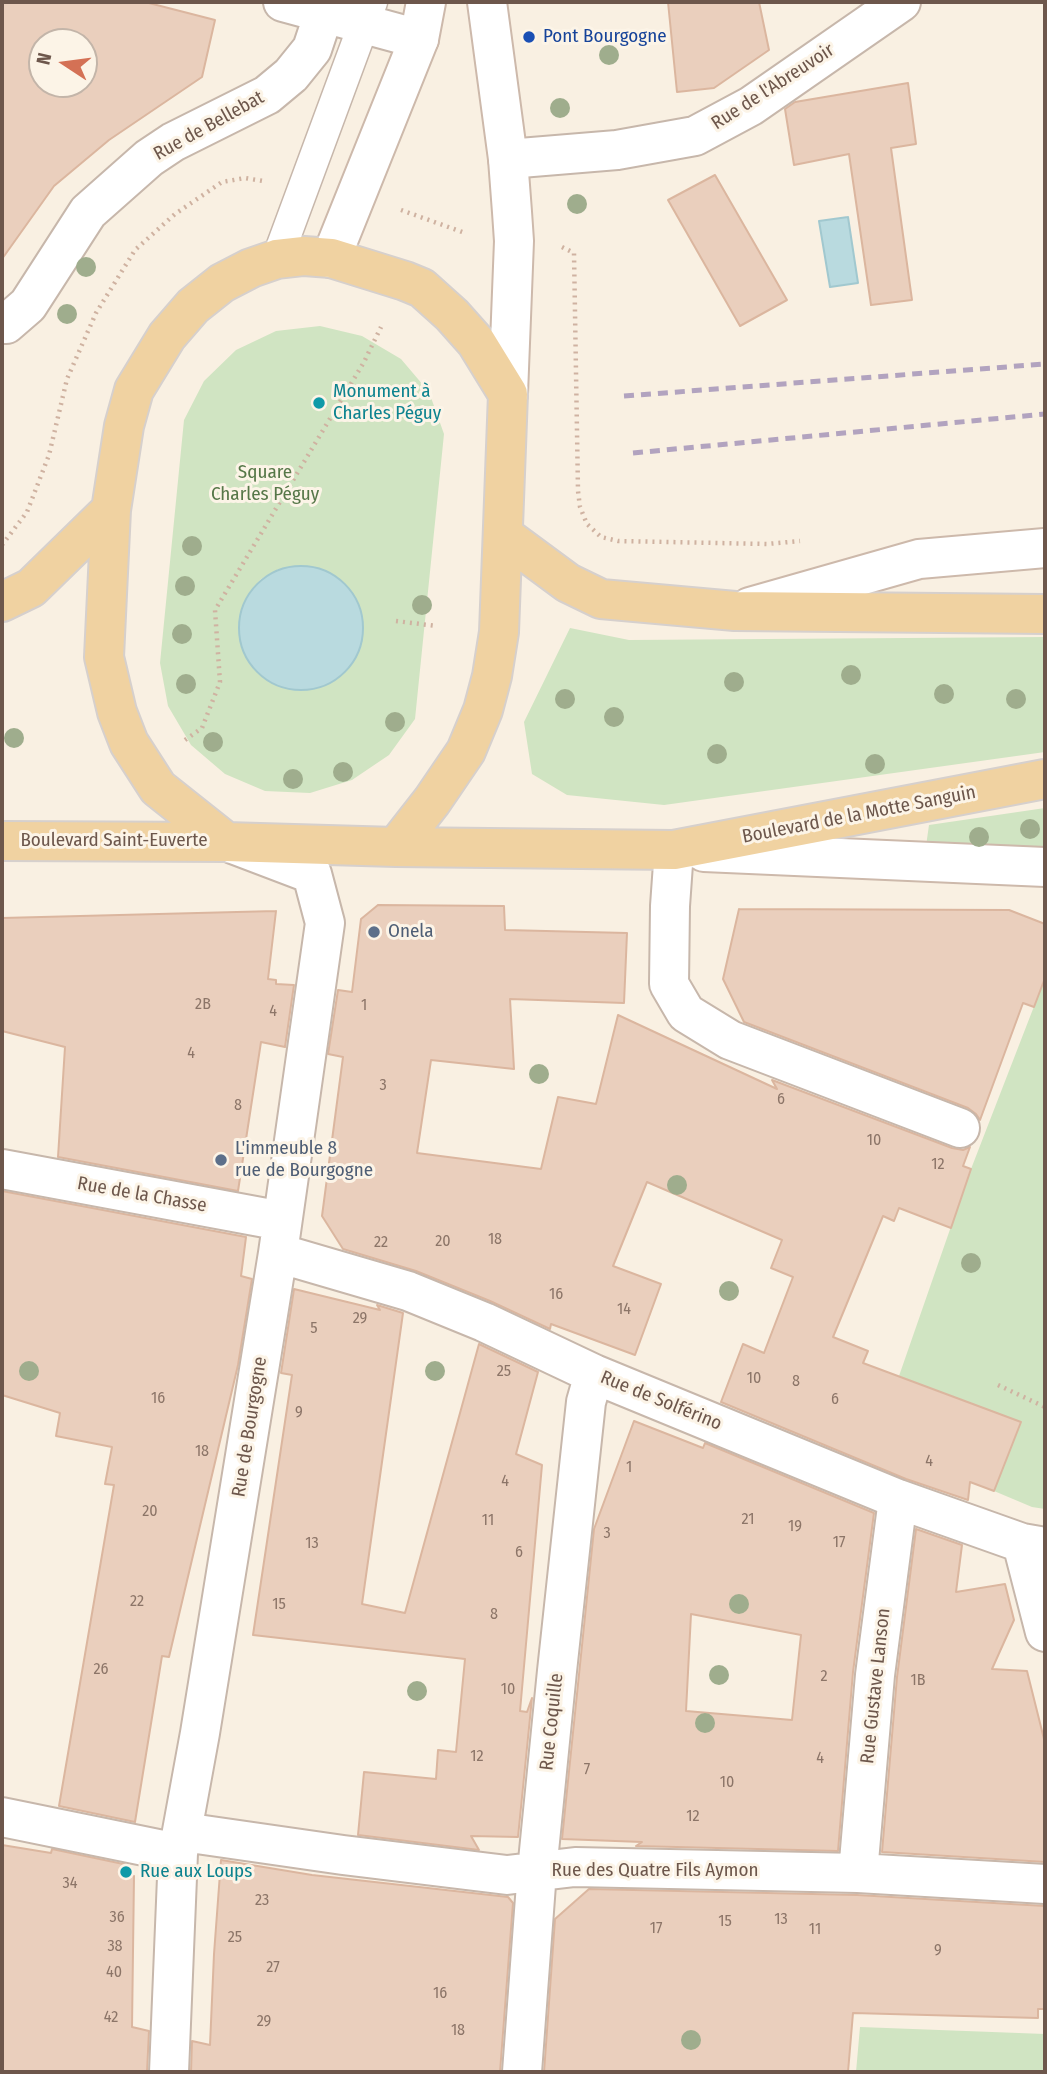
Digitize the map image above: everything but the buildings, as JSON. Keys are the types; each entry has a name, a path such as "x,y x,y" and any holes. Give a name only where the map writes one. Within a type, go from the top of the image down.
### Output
{"main road":[{"path":"304,256 331,258 422,288 452,315 476,342 508,394 499,632 483,710 466,751 396,848 226,842 158,788 129,743 117,712 104,657 111,510 124,426 134,390 167,336 192,306 222,283 277,259 304,256"},
{"path":"2,602 31,588 111,510"},
{"path":"503,536 568,583 601,599 735,611 1045,614"},
{"name":"Boulevard de la Motte Sanguin","path":"396,848 674,850 1045,779"},
{"name":"Boulevard Saint-Euverte","path":"2,841 226,842"}],"street":[{"path":"283,2 324,13 368,13 419,39"},
{"path":"331,258 419,39 425,2"},
{"path":"487,2 508,159 514,241 508,394"},
{"name":"Rue de l'Abreuvoir","path":"508,159 617,150 695,136 751,106 901,2"},
{"name":"Rue de Bellebat","path":"2,324 6,324 28,305 88,212 149,158 173,142 267,95 290,75 312,49 324,13"},
{"path":"735,611 919,559 1045,548"},
{"name":"Rue de Bourgogne","path":"169,2072 179,1857 280,1237 325,923 312,874 226,842"},
{"path":"674,850 670,906 670,984 686,1013 730,1040 960,1128"},
{"name":"Boulevard de la Motte Sanguin","path":"674,850 1045,867"},
{"name":"Rue de la Chasse","path":"2,1170 280,1237"},
{"name":"Rue de Solférino","path":"280,1237 484,1322 594,1374 898,1499 1034,1545"},
{"name":"Rue Coquille","path":"522,2072 537,1871 586,1402 594,1374"},
{"name":"Rue Gustave Lanson","path":"858,1873 875,1675 898,1499"},
{"path":"1034,1545 1045,1632"},
{"path":"2,1817 179,1857"},
{"name":"Rue des Quatre Fils Aymon","path":"179,1857 344,1855 507,1875 575,1867 858,1873 1045,1884"}],"lane":[{"path":"277,259 368,13"}],"path":[{"path":"395,208 476,237"},
{"path":"553,243 574,253 578,491 580,507 587,524 601,537 618,541 768,544 809,540"},
{"path":"185,740 202,728 220,682 215,610 364,362 381,327"},
{"path":"396,621 436,626"},
{"path":"998,1385 1045,1407"}],"green space":[{"name":"Square Charles Péguy","path":"320,326 362,336 401,359 429,392 444,434 415,719 389,755 352,780 310,793 265,791 225,774 191,745 168,706 160,663 184,420 204,381 236,350 276,331","holes":["279,569 360,611 363,631 358,651 347,669 312,689 291,689 272,683 256,671 244,654 248,595 261,579"]},
{"path":"570,628 629,640 1045,637 1045,752 664,805 567,795 532,774 524,722"},
{"path":"1045,808 1045,846 926,846 929,825"},
{"path":"1045,978 1045,1509 1032,1507 994,1491 1021,1422 899,1376 971,1169"},
{"path":"860,2027 1045,2034 1045,2072 856,2072"}],"water":[{"path":"848,217 858,283 830,287 819,221"},
{"path":"301,566 325,571 345,584 358,604 363,628 358,652 345,672 325,685 301,690 277,685 257,672 244,652 239,628 244,604 257,584 277,571"}],"railway":[{"path":"624,396 1045,364"},
{"path":"633,453 1045,414"}],"place":[{"name":"Pont Bourgogne","path":"529,37"},
{"name":"Monument à Charles Péguy","path":"319,403"},
{"name":"Onela","path":"374,932"},
{"name":"L'immeuble 8 rue de Bourgogne","path":"221,1160"},
{"name":"Rue aux Loups","path":"126,1872"}]}
